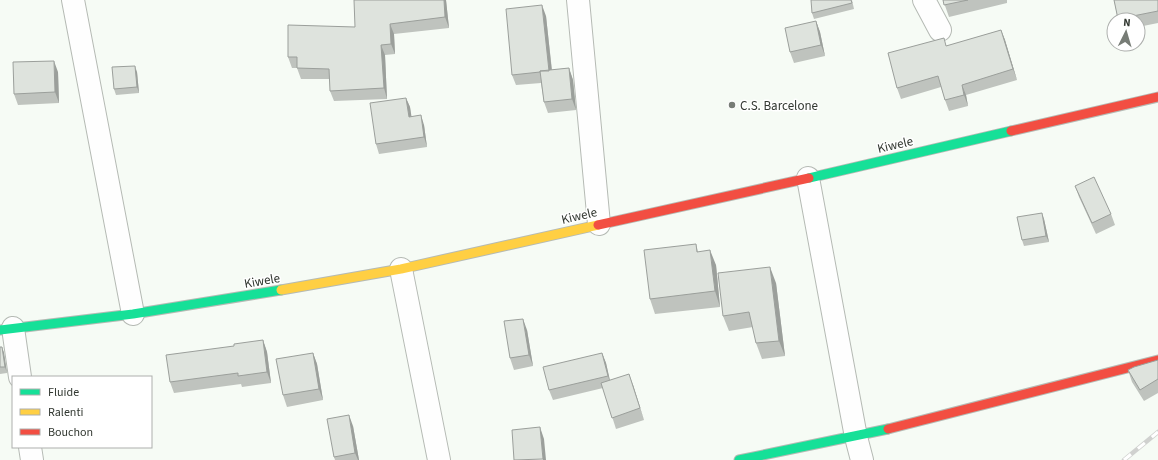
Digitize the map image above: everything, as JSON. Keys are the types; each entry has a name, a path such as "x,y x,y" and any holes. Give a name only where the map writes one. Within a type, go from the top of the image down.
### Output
{"street":[{"path":"73,0 133,314"},
{"path":"578,0 599,224"},
{"path":"924,0 940,30"},
{"name":"Kiwele","path":"6,329 133,314 401,269 808,178 1158,97"},
{"path":"808,178 856,437 862,460"},
{"path":"401,269 439,460"},
{"path":"6,329 20,376"},
{"path":"739,460 856,437 1158,360"},
{"path":"30,448 32,460"}],"building":[{"path":"354,0 444,0 445,17 390,24 391,44 381,45 384,88 330,91 329,69 297,68 297,57 288,57 288,25 355,27"},
{"path":"811,0 851,0 852,3 812,13"},
{"path":"943,0 968,0 944,5"},
{"path":"1114,0 1158,0 1158,11 1146,13 1146,12 1117,12"},
{"path":"542,5 549,71 512,75 506,9"},
{"path":"816,21 821,45 790,52 785,28"},
{"path":"1001,30 1013,69 962,85 964,95 945,100 938,76 897,88 888,53 944,38 946,46"},
{"path":"54,61 55,92 14,94 13,62"},
{"path":"135,66 137,87 114,89 112,67"},
{"path":"569,68 572,99 544,102 540,71"},
{"path":"406,98 409,117 421,115 424,137 376,144 370,103"},
{"path":"1094,177 1111,214 1092,223 1075,186"},
{"path":"1042,213 1046,236 1022,240 1017,217"},
{"path":"696,244 697,252 710,250 715,291 650,299 644,250"},
{"path":"770,267 779,341 756,343 749,312 723,316 718,273"},
{"path":"523,319 529,355 510,358 504,321"},
{"path":"263,340 267,372 238,376 238,373 170,382 166,355 234,346 234,344"},
{"path":"0,347 2,347 5,367 0,367"},
{"path":"313,353 319,389 283,395 276,359"},
{"path":"602,353 608,376 549,390 543,367"},
{"path":"1158,360 1158,379 1140,390 1128,370"},
{"path":"629,374 640,408 612,418 601,383"},
{"path":"349,415 355,453 334,457 327,419"},
{"path":"540,427 543,459 514,460 512,430"}],"railway":[{"path":"1124,460 1158,432"}],"traffic: fast":[{"path":"809,178 1011,131"},
{"path":"0,330 133,314 281,290"},
{"path":"739,460 888,429"}],"traffic: slow":[{"path":"281,290 401,269 598,225"}],"traffic: jam":[{"path":"1011,131 1158,97"},
{"path":"598,225 809,178"},
{"path":"888,429 1158,360"}],"place":[{"name":"C.S. Barcelone","path":"732,105"}]}
